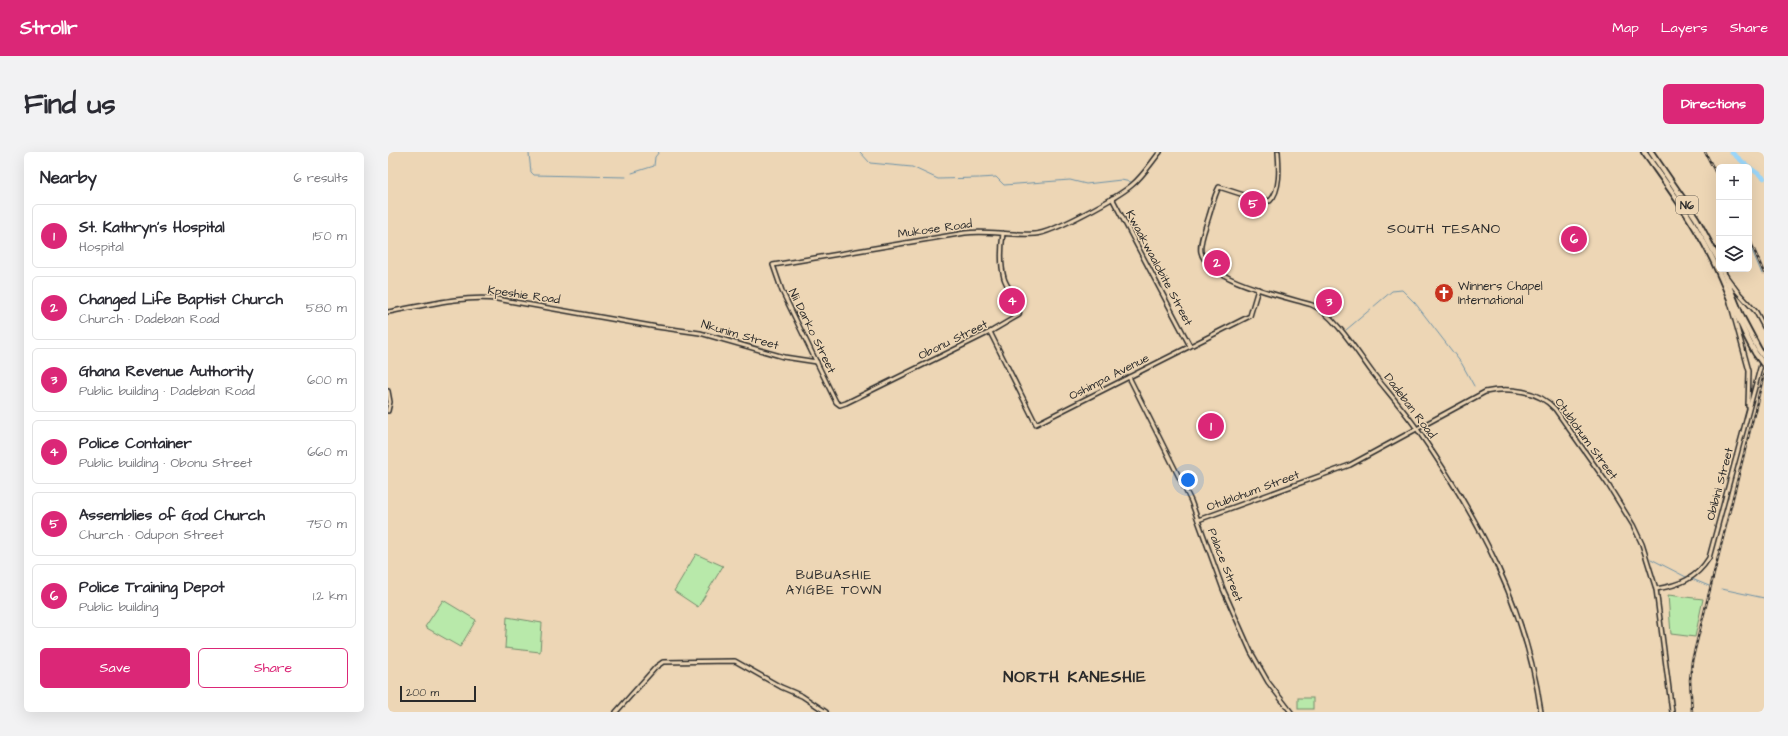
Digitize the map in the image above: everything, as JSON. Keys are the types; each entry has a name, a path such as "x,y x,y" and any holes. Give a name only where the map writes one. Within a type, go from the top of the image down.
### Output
{"highway":[{"name":"N6","path":"1644,152 1701,237 1718,271 1740,325 1764,357"},
{"name":"N6","path":"1651,152 1696,218 1716,255"},
{"name":"N6","path":"1723,272 1742,318 1760,352 1764,365"}],"street":[{"name":"Mukose Road","path":"773,265 965,233 1035,234 1048,232 1112,198 1132,185 1160,152"},
{"name":"Dadeban Road","path":"1278,152 1276,189 1274,197 1270,200 1250,197 1219,187 1202,241 1201,253 1212,269 1234,281 1312,305 1327,314 1417,428 1479,526 1503,574 1529,652 1537,682 1540,712"},
{"name":"Kwaakwaalobite Street","path":"1112,198 1190,346"},
{"name":"Obonu Street","path":"838,404 846,403 990,332 1020,314 1004,279 1001,264 1003,233"},
{"name":"Nii Darko Street","path":"773,265 782,291 834,399 838,404"},
{"path":"1724,272 1737,291 1756,312 1764,327"},
{"name":"Oshimpa Avenue","path":"990,332 1036,424 1250,316 1258,289"},
{"name":"Kpeshie Road","path":"388,312 452,300 490,298 634,323"},
{"path":"1729,299 1749,371 1750,388 1747,417"},
{"name":"Nkunim Street","path":"634,323 711,335 784,357 817,362"},
{"name":"Obibini Street","path":"1656,589 1677,586 1689,580 1702,569 1709,558 1747,417 1760,352"},
{"name":"Palace Street","path":"1129,377 1188,496 1223,589 1251,652 1268,682 1291,712"},
{"name":"Otublohum Street","path":"1198,520 1350,465 1486,392 1498,390 1536,394 1543,398 1555,410 1618,501 1639,537 1656,589 1672,712"},
{"path":"388,391 390,402 388,411"},
{"path":"616,712 656,667 663,662 734,661 781,687 802,696 826,712"}],"green space":[{"path":"696,554 723,566 698,607 674,591"},
{"path":"1668,595 1703,599 1695,637 1671,634"},
{"path":"443,600 476,620 460,647 425,627"},
{"path":"507,617 542,623 540,652 505,648"},
{"path":"1298,698 1313,698 1313,709 1298,709"}],"waterway":[{"path":"632,173 654,166 655,157 659,152"},
{"path":"860,152 870,163 912,167 938,179 979,178"},
{"path":"1731,152 1745,164"},
{"path":"529,154 531,172 534,175 626,177"},
{"path":"1752,169 1764,178"},
{"path":"980,178 996,177 1004,185 1070,180 1086,184 1121,180 1131,182"},
{"path":"1752,250 1762,274"},
{"path":"1346,330 1392,291 1402,290 1415,303 1462,364 1474,386"},
{"path":"1651,559 1688,578"},
{"path":"1692,579 1709,586"},
{"path":"1722,589 1764,598"}],"railway":[{"path":"1705,152 1716,173"},
{"path":"1752,245 1764,273"},
{"path":"1692,712 1690,680 1692,661 1764,374"}],"place":[{"name":"Assemblies of God Church","path":"1253,204"},
{"name":"Police Training Depot","path":"1574,239"},
{"name":"Changed Life Baptist Church","path":"1217,263"},
{"name":"Winners Chapel International","path":"1444,293"},
{"name":"Police Container","path":"1012,301"},
{"name":"Ghana Revenue Authority","path":"1329,302"},
{"name":"St. Kathryn's Hospital","path":"1211,426"}],"district":[{"name":"SOUTH TESANO","path":"1444,229"},
{"name":"BUBUASHIE AYIGBE TOWN","path":"834,582"},
{"name":"NORTH KANESHIE","path":"1075,677"}]}
